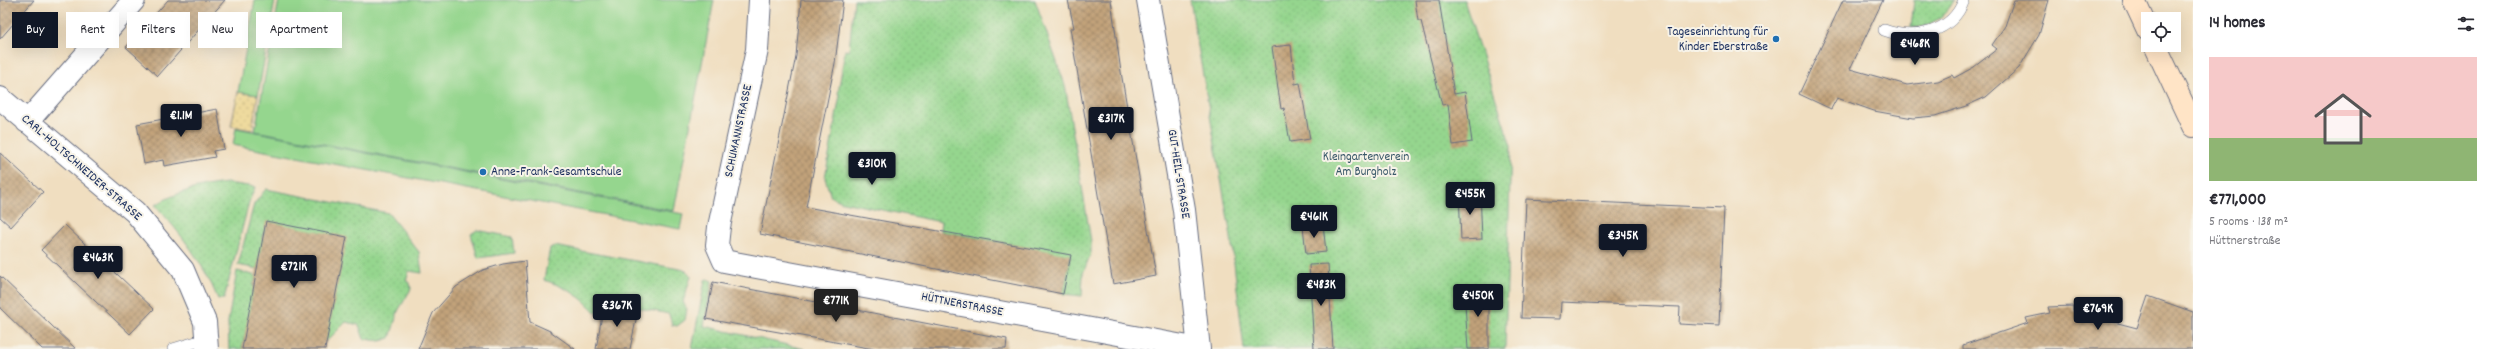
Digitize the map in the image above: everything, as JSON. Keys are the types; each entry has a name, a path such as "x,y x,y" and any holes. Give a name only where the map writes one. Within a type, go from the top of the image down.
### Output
{"street":[{"path":"27,122 134,0"},
{"name":"SCHUMANNSTRASSE","path":"724,261 717,245 719,227 757,50 760,0"},
{"name":"GUT-HEIL-STRASSE","path":"1148,0 1184,210 1199,349"},
{"path":"2134,0 2141,15"},
{"path":"2158,52 2193,126"},
{"name":"CARL-HOLTSCHNEIDER-STRASSE","path":"0,98 136,212 183,270 205,322 206,344"},
{"name":"HÜTTNERSTRASSE","path":"724,261 1199,349"}],"lane":[{"path":"1884,30 1907,36 1935,31 1954,17 1964,0"},
{"path":"173,349 206,344"}],"green space":[{"path":"255,0 275,0 273,12 256,12 256,48 266,48 258,95 238,92 246,48 248,48 248,38"},
{"path":"279,0 714,0 674,211 255,131 270,48 342,48 342,12 277,12"},
{"path":"854,0 1035,0 1065,85 1091,241 1091,253 1083,273 1082,296 1063,294 1071,256 940,231 941,222 843,202 831,197 825,178 840,95 838,94 845,50 849,51"},
{"name":"Kleingartenverein Am Burgholz","path":"1190,0 1464,0 1511,146 1505,349 1244,349 1231,237"},
{"path":"1914,0 1954,0 1942,16 1936,20 1924,26 1911,28"},
{"path":"236,128 683,214 680,229 233,145"},
{"path":"227,183 255,187 249,202 224,299 218,299 206,273 191,249 155,205 190,190"},
{"path":"266,189 388,213 419,252 422,273 409,271 406,281 410,283 411,289 398,311 390,338 380,341 364,339 359,325 346,322 326,342 265,232 263,233 261,253 259,254 261,255 257,265 259,265 258,269 238,265 254,204"},
{"path":"477,230 512,237 514,253 478,258 471,234"},
{"path":"554,246 685,270 691,276 683,302 687,309 685,320 677,326 672,325 669,314 611,302 596,313 573,293 544,280 550,248"},
{"path":"237,271 257,276 253,285 255,287 251,306 249,307 251,308 249,316 247,316 249,318 242,348 247,349 229,349 228,322"},
{"path":"707,279 712,281 704,326 805,349 692,349 705,280"}],"sand":[{"path":"238,92 258,95 252,130 231,126"}],"building":[{"path":"0,0 34,0 24,12 12,12 12,25 0,39"},
{"path":"168,0 225,0 214,12 198,12 198,31 190,40 190,12 157,12"},
{"path":"801,0 843,0 835,63 806,207 1071,255 1063,294 760,234 796,56"},
{"path":"1068,0 1111,0 1121,72 1156,276 1113,284 1070,28 1074,28"},
{"path":"1415,0 1439,0 1454,94 1465,92 1472,142 1453,145 1448,104 1442,105 1421,21 1418,21"},
{"path":"1843,0 1883,0 1850,69 1907,85 1938,81 1952,75 1954,78 1974,67 1997,49 1992,45 2005,26 2014,0 2049,0 2039,35 2019,68 1986,97 1966,106 1935,116 1913,118 1874,111 1837,98 1831,109 1799,94"},
{"path":"1291,45 1295,84 1300,83 1310,139 1290,142 1284,108 1281,109 1272,47"},
{"path":"127,48 183,48 158,76"},
{"path":"217,109 224,149 213,151 215,157 164,166 163,160 144,164 137,124"},
{"path":"0,153 43,192 11,227 0,217"},
{"path":"1480,191 1482,239 1461,240 1459,192"},
{"path":"1526,199 1724,208 1719,326 1679,324 1680,307 1561,302 1560,319 1521,318"},
{"path":"266,221 347,237 325,349 242,349"},
{"path":"1323,224 1326,252 1306,254 1303,226"},
{"path":"65,225 154,309 130,334 41,250"},
{"path":"525,261 530,322 550,331 575,349 418,349 433,313 456,287 483,270 503,264"},
{"path":"1328,264 1333,349 1314,349 1309,265"},
{"path":"0,276 76,349 42,349 0,308"},
{"path":"713,282 1007,339 1006,349 874,349 706,319"},
{"path":"1489,287 1489,349 1468,349 1464,289"},
{"path":"2148,296 2193,312 2193,349 1963,349 1963,345 2028,323 2026,318 2050,313 2048,307 2073,306 2073,311 2096,313 2095,317 2137,328"},
{"path":"604,304 638,310 630,349 596,349"}],"place":[{"name":"Tageseinrichtung für Kinder Eberstraße","path":"1776,39"},
{"name":"Anne-Frank-Gesamtschule","path":"483,172"}]}
